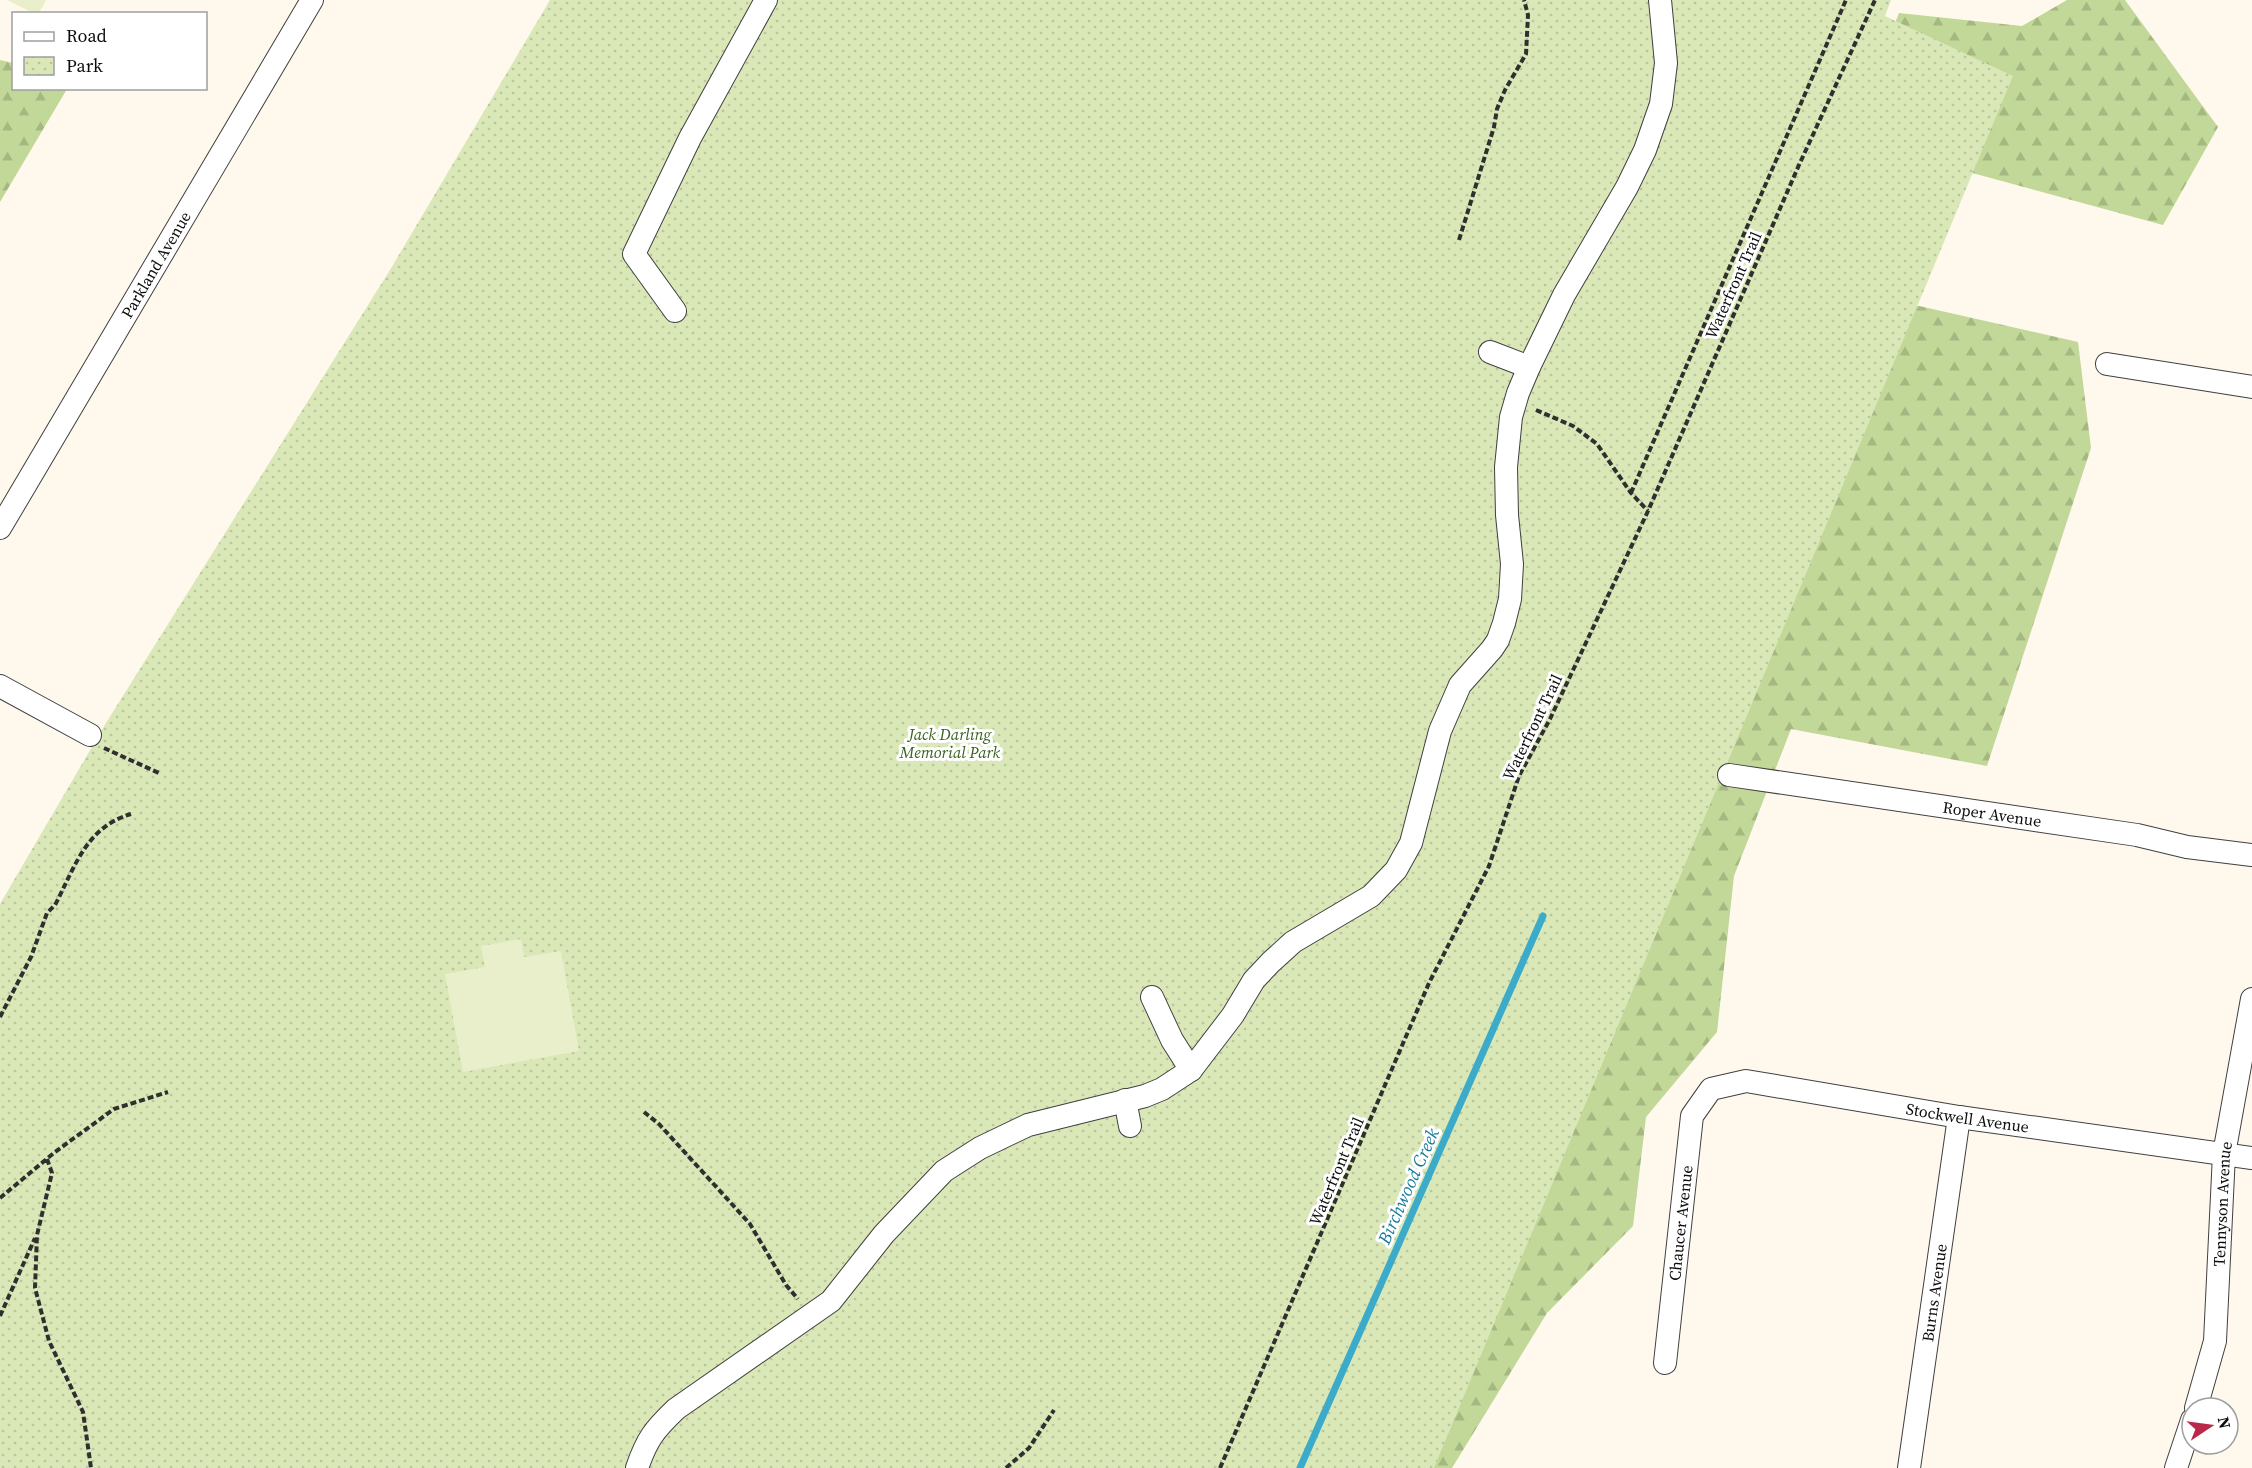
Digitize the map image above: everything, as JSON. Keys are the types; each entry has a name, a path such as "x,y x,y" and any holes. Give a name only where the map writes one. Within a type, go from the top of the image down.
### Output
{"street":[{"name":"Parkland Avenue","path":"0,528 312,0"},
{"path":"675,311 634,254 690,138 766,0"},
{"path":"637,1468 646,1443 658,1426 676,1409 831,1301 884,1234 944,1171 980,1148 1028,1125 1125,1101 1162,1089 1191,1070 1233,1015 1254,980 1270,962 1293,942 1371,896 1396,870 1411,843 1440,731 1460,685 1498,640 1510,599 1512,564 1507,515 1506,467 1511,417 1515,404 1528,367 1564,295 1628,187 1645,150 1661,104 1666,63 1660,0"},
{"path":"1490,352 1528,367"},
{"path":"2107,364 2252,387"},
{"path":"0,686 90,735"},
{"name":"Roper Avenue","path":"1729,776 2137,835 2187,847 2252,855"},
{"path":"1152,997 1172,1040 1191,1070"},
{"name":"Tennyson Avenue","path":"2200,1396 2216,1341 2224,1154 2252,999"},
{"name":"Stockwell Avenue","path":"1711,1089 1746,1081 1959,1117 2252,1158"},
{"name":"Chaucer Avenue","path":"1665,1363 1692,1116 1711,1089"},
{"path":"1125,1101 1130,1126"},
{"name":"Burns Avenue","path":"1909,1468 1959,1117"}],"path":[{"path":"1459,240 1492,136 1497,109 1526,54 1528,15 1524,0"},
{"path":"1631,493 1846,0"},
{"name":"Waterfront Trail","path":"1220,1468 1429,983 1489,866 1519,777 1550,718 1648,512 1799,165 1875,0"},
{"path":"1515,404 1573,426 1597,444 1631,493 1648,512"},
{"path":"90,735 99,746 161,774"},
{"path":"0,1017 31,957 47,913 55,905 92,836 115,819 131,814"},
{"path":"0,1198 46,1159 114,1109 168,1092"},
{"path":"644,1112 659,1124 750,1224 786,1285 811,1316"},
{"path":"0,1316 37,1235 52,1173 46,1159"},
{"path":"37,1235 35,1288 49,1341 83,1412 91,1468"},
{"path":"1006,1468 1029,1448 1054,1410"}],"green space":[{"path":"7,0 46,0 40,12 31,12"},
{"name":"Jack Darling Memorial Park","path":"550,0 1891,0 1885,16 2013,76 1434,1468 0,1468 0,904 106,723 390,270"},
{"path":"2067,0 2125,0 2218,127 2163,225 1965,171 1906,303 2078,342 2091,448 1987,766 1791,729 1734,876 1717,1032 1646,1117 1633,1226 1547,1313 1452,1468 1242,1468 1717,471 1899,13 2022,26"},
{"path":"0,60 12,63 12,90 66,90 0,202"},
{"path":"521,939 524,957 561,951 579,1051 463,1072 445,974 485,967 481,946"}],"waterway":[{"name":"Birchwood Creek","path":"1300,1468 1543,916"}]}
